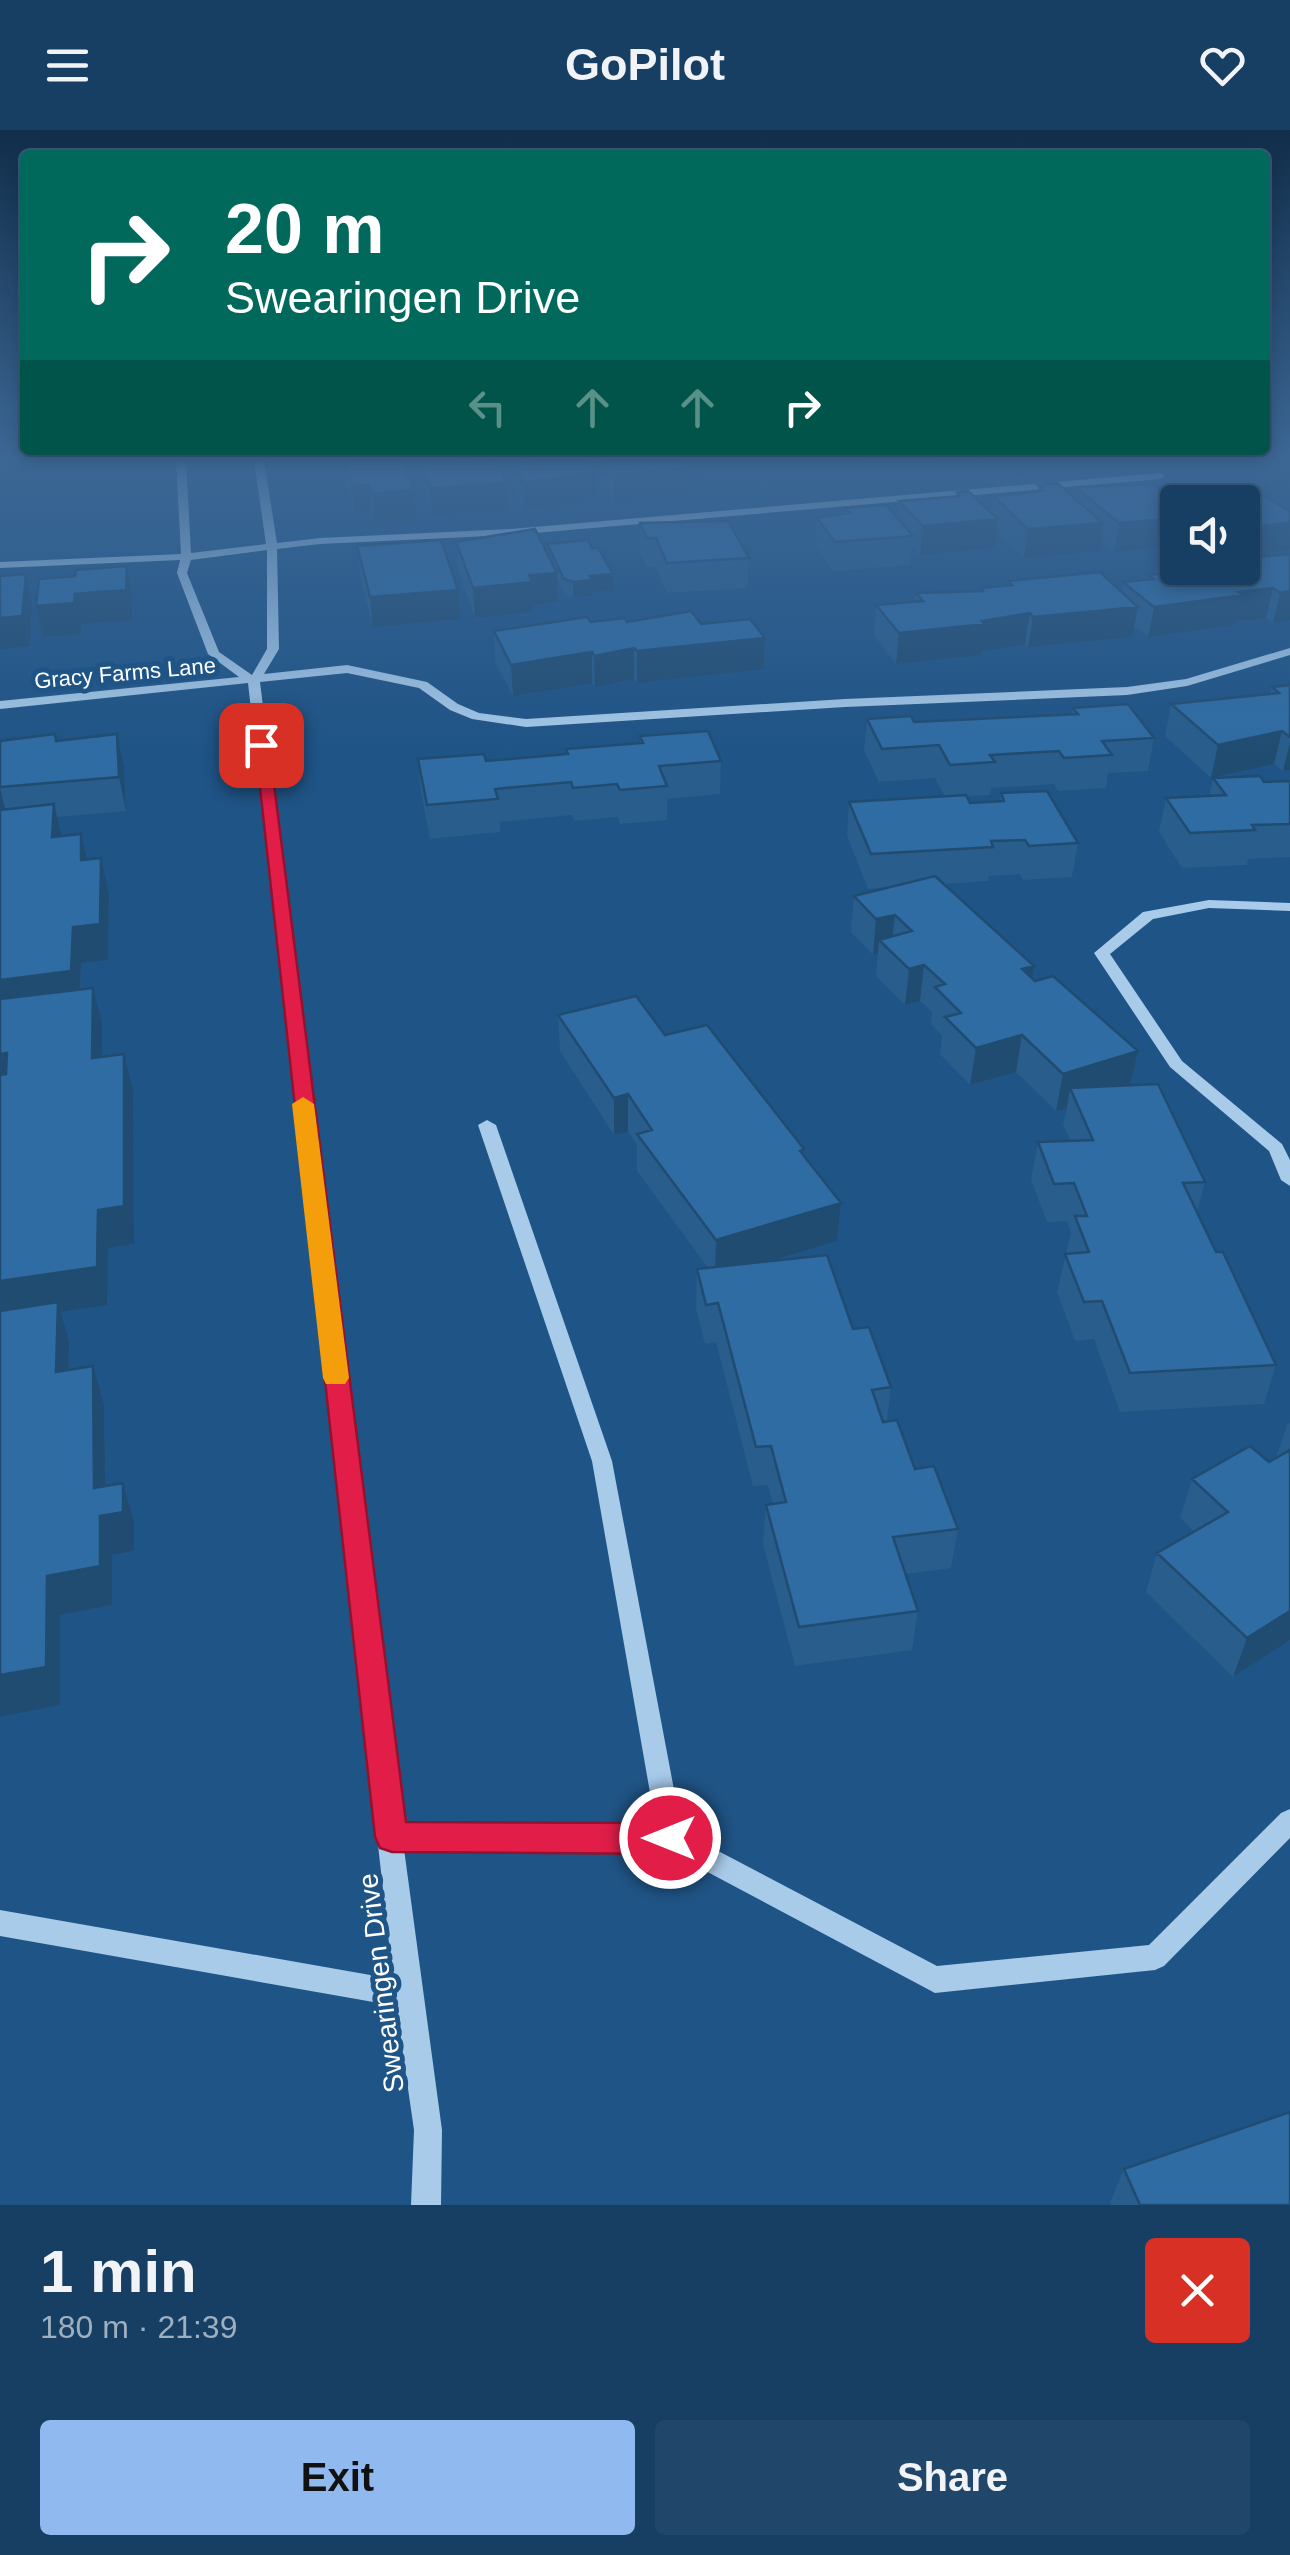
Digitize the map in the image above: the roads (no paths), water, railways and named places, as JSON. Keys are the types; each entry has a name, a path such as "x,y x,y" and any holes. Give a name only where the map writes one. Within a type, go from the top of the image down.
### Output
{"street":[{"path":"0,565 186,557 182,573 214,654 254,682"},
{"name":"Swearingen Drive","path":"272,557 273,649 254,682 408,1995 428,2130 426,2205"},
{"name":"Gracy Farms Lane","path":"0,705 348,670 422,684 476,716 526,724 845,703 1127,691 1186,682 1290,651"},
{"path":"1290,907 1208,904 1148,914 1102,953 1176,1064 1276,1148 1290,1180"},
{"path":"488,1126 602,1461 670,1838"},
{"path":"392,1837 670,1838 935,1980 1155,1957 1290,1821"},
{"path":"0,1923 408,1995"}]}
